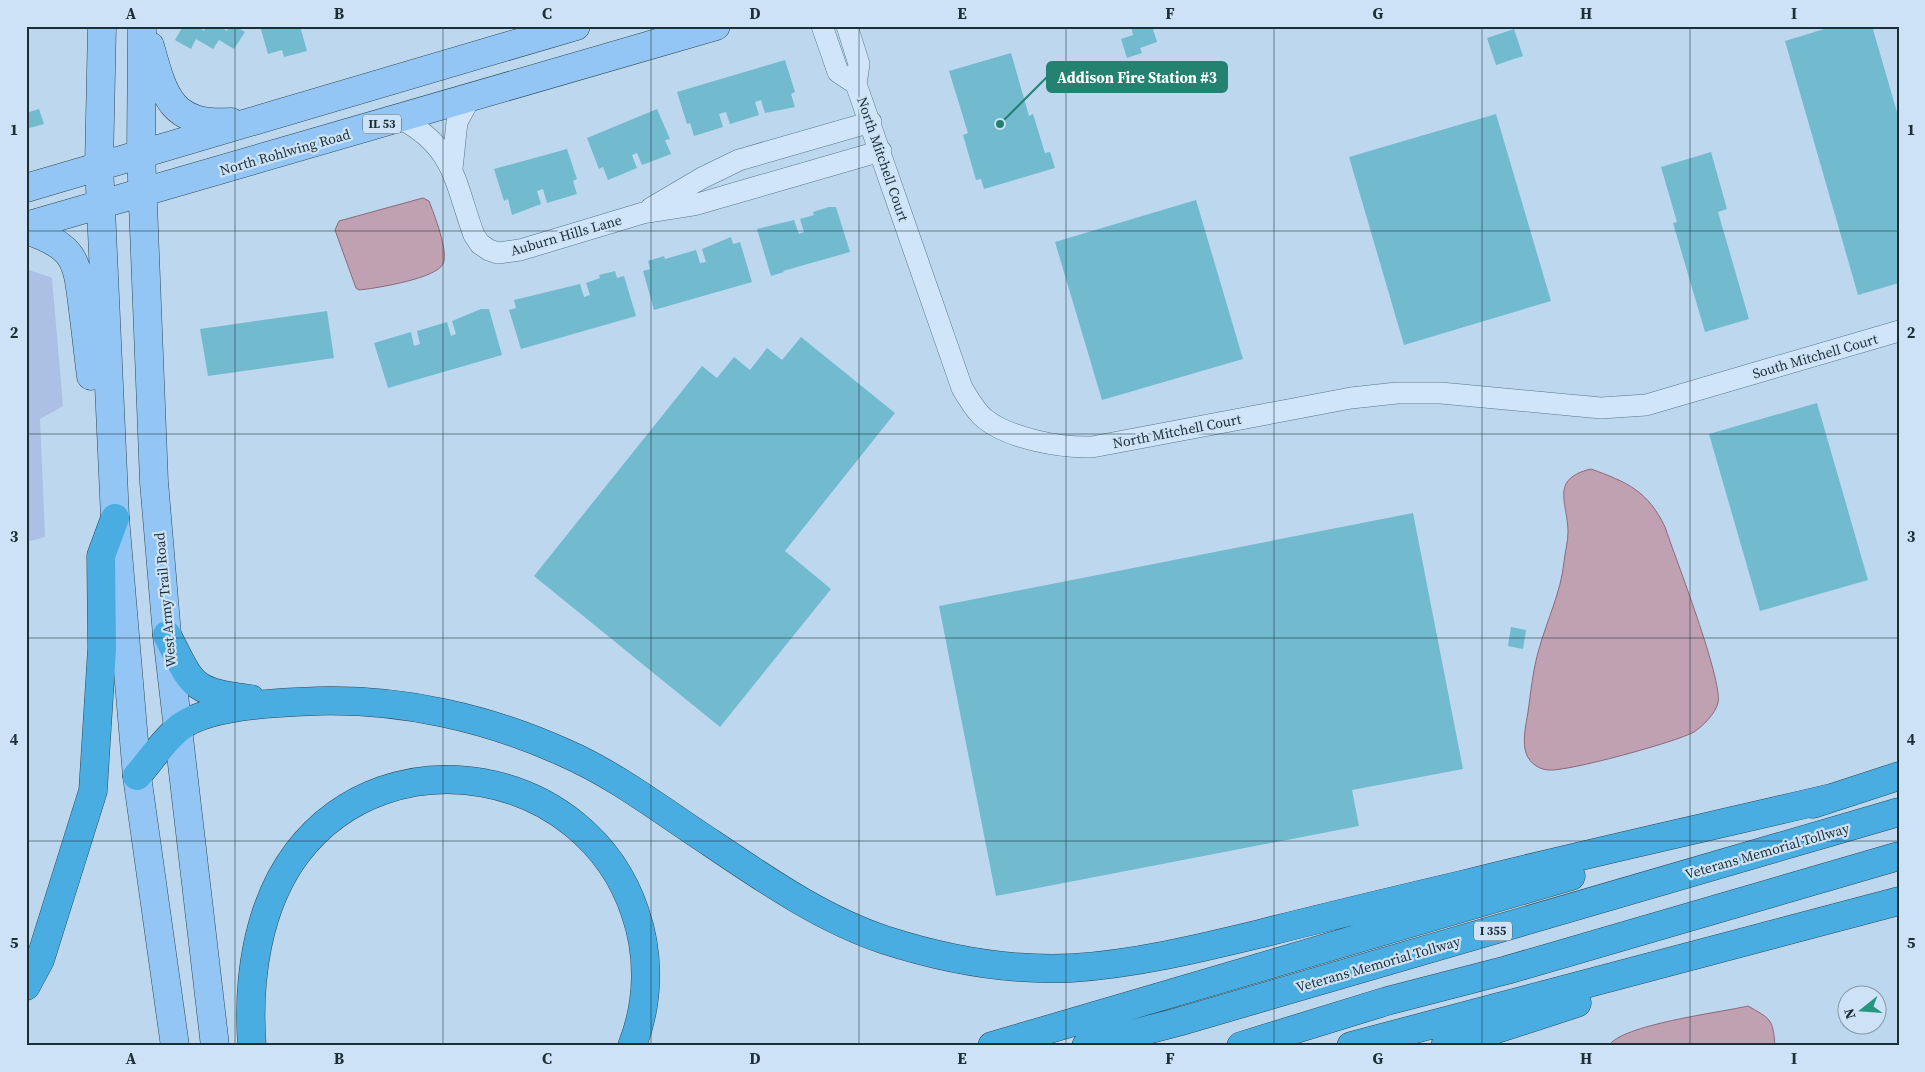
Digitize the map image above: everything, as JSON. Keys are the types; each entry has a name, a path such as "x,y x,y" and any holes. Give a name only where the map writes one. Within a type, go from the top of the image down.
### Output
{"highway":[{"path":"26,986 40,960 93,791 102,648 101,556 115,518"},
{"path":"167,635 187,674 202,689 215,694 273,702 350,700 417,707 482,722 567,753 598,770 787,893 829,916 882,939 937,954 985,963 1069,968 1118,964 1200,948 1490,877 1831,798"},
{"path":"137,776 178,728 197,717 273,702"},
{"path":"992,1046 1831,798 1899,776"},
{"path":"252,1046 252,996 255,961 270,901 297,854 310,838 330,821 366,798 413,782 441,780 472,780 497,784 537,800 576,824 610,862 632,900 643,939 645,995 641,1017 632,1046"},
{"name":"Veterans Memorial Tollway","path":"1086,1046 1178,1022 1899,812"},
{"path":"1241,1046 1387,1001 1507,970 1899,856"},
{"path":"1351,1046 1899,901"},
{"path":"1445,1046 1515,1025 1794,929"}],"main road":[{"path":"102,26 99,165 115,518 137,776 175,1046"},
{"path":"143,26 158,74 169,100 181,114 213,123 252,121"},
{"name":"West Army Trail Road","path":"143,26 141,153 154,482 167,635 215,1046"},
{"path":"26,188 576,26"},
{"name":"North Rohlwing Road","path":"26,228 469,100 716,26"},
{"path":"26,228 57,243 68,254 78,270 91,380 115,518"}],"street":[{"name":"North Mitchell Court","path":"822,26 838,72 856,84"},
{"name":"North Mitchell Court","path":"847,26 859,64 856,84 871,122 962,388 973,406 986,420 1004,429 1060,447 1092,447 1351,398 1397,393 1441,393 1622,408 1646,405 1730,381"},
{"name":"Auburn Hills Lane","path":"452,169 457,122 469,100"},
{"name":"Auburn Hills Lane","path":"401,119 428,135 452,169 474,236 480,244 498,252 520,250 643,213 694,205 881,151"},
{"name":"Auburn Hills Lane","path":"643,213 710,174 739,160 871,122"},
{"path":"774,149 784,179"},
{"name":"South Mitchell Court","path":"1730,381 1899,331"}],"shaded area":[{"path":"423,198 429,201 440,233 444,251 443,264 430,274 420,278 367,289 359,290 356,288 335,230 339,221"},
{"path":"26,269 52,278 63,406 40,419 45,537 26,542"},
{"path":"1591,469 1615,478 1644,496 1665,527 1706,645 1718,690 1718,703 1705,723 1694,732 1683,737 1598,761 1548,770 1536,766 1530,761 1524,744 1532,680 1542,638 1557,595 1568,540 1564,502 1565,486 1578,473"},
{"path":"1748,1006 1766,1017 1772,1025 1775,1046 1609,1046 1617,1038 1651,1026"}],"building":[{"path":"183,26 197,26 204,31 206,26 219,26 227,31 229,26 235,26 245,32 234,49 219,40 213,49 196,39 191,49 175,40"},
{"path":"260,26 300,26 307,51 284,57 282,50 268,54"},
{"path":"1131,26 1152,26 1157,42 1140,48 1142,53 1127,58 1121,39 1133,35"},
{"path":"1834,26 1872,26 1899,119 1899,283 1858,295 1785,41"},
{"path":"1514,29 1523,56 1496,65 1487,38"},
{"path":"1011,53 1029,116 1033,114 1045,153 1050,152 1055,168 984,189 981,179 976,180 963,135 968,133 949,71"},
{"path":"785,60 795,92 791,94 795,107 765,113 761,100 755,102 759,115 730,124 726,112 719,114 723,127 694,136 690,123 687,124 677,92"},
{"path":"39,109 44,124 26,129 26,113"},
{"path":"657,109 670,139 665,140 671,154 642,165 637,153 632,155 637,168 608,180 603,167 599,169 587,138"},
{"path":"1496,114 1551,301 1404,345 1349,157"},
{"path":"567,149 577,179 573,181 577,194 547,203 543,189 537,191 541,204 512,215 508,199 504,201 494,169"},
{"path":"1711,152 1727,209 1718,212 1749,319 1705,332 1673,223 1677,222 1661,167"},
{"path":"1196,200 1243,359 1102,400 1055,242"},
{"path":"836,207 850,252 771,276 757,229 794,220 799,234 804,232 800,219 814,215 813,212"},
{"path":"731,237 733,244 740,242 752,282 654,310 643,271 650,269 648,261 664,256 665,259 696,250 700,263 706,262 702,249"},
{"path":"615,271 617,278 624,276 636,316 521,349 509,310 516,308 514,300 580,284 584,297 590,295 586,283 600,278 599,275"},
{"path":"481,309 489,309 502,355 388,388 374,343 411,332 414,346 420,344 417,331 447,322 451,336 456,334 452,321"},
{"path":"327,311 334,358 208,376 200,329"},
{"path":"801,337 895,413 785,551 831,589 720,727 534,576 702,366 717,378 734,357 750,370 767,348 782,360"},
{"path":"1817,403 1868,580 1760,611 1709,434"},
{"path":"1413,513 1463,769 1352,790 1359,826 996,896 939,606"},
{"path":"1511,627 1526,630 1523,649 1508,646"}],"place":[{"name":"Addison Fire Station #3","path":"1000,124"}]}
